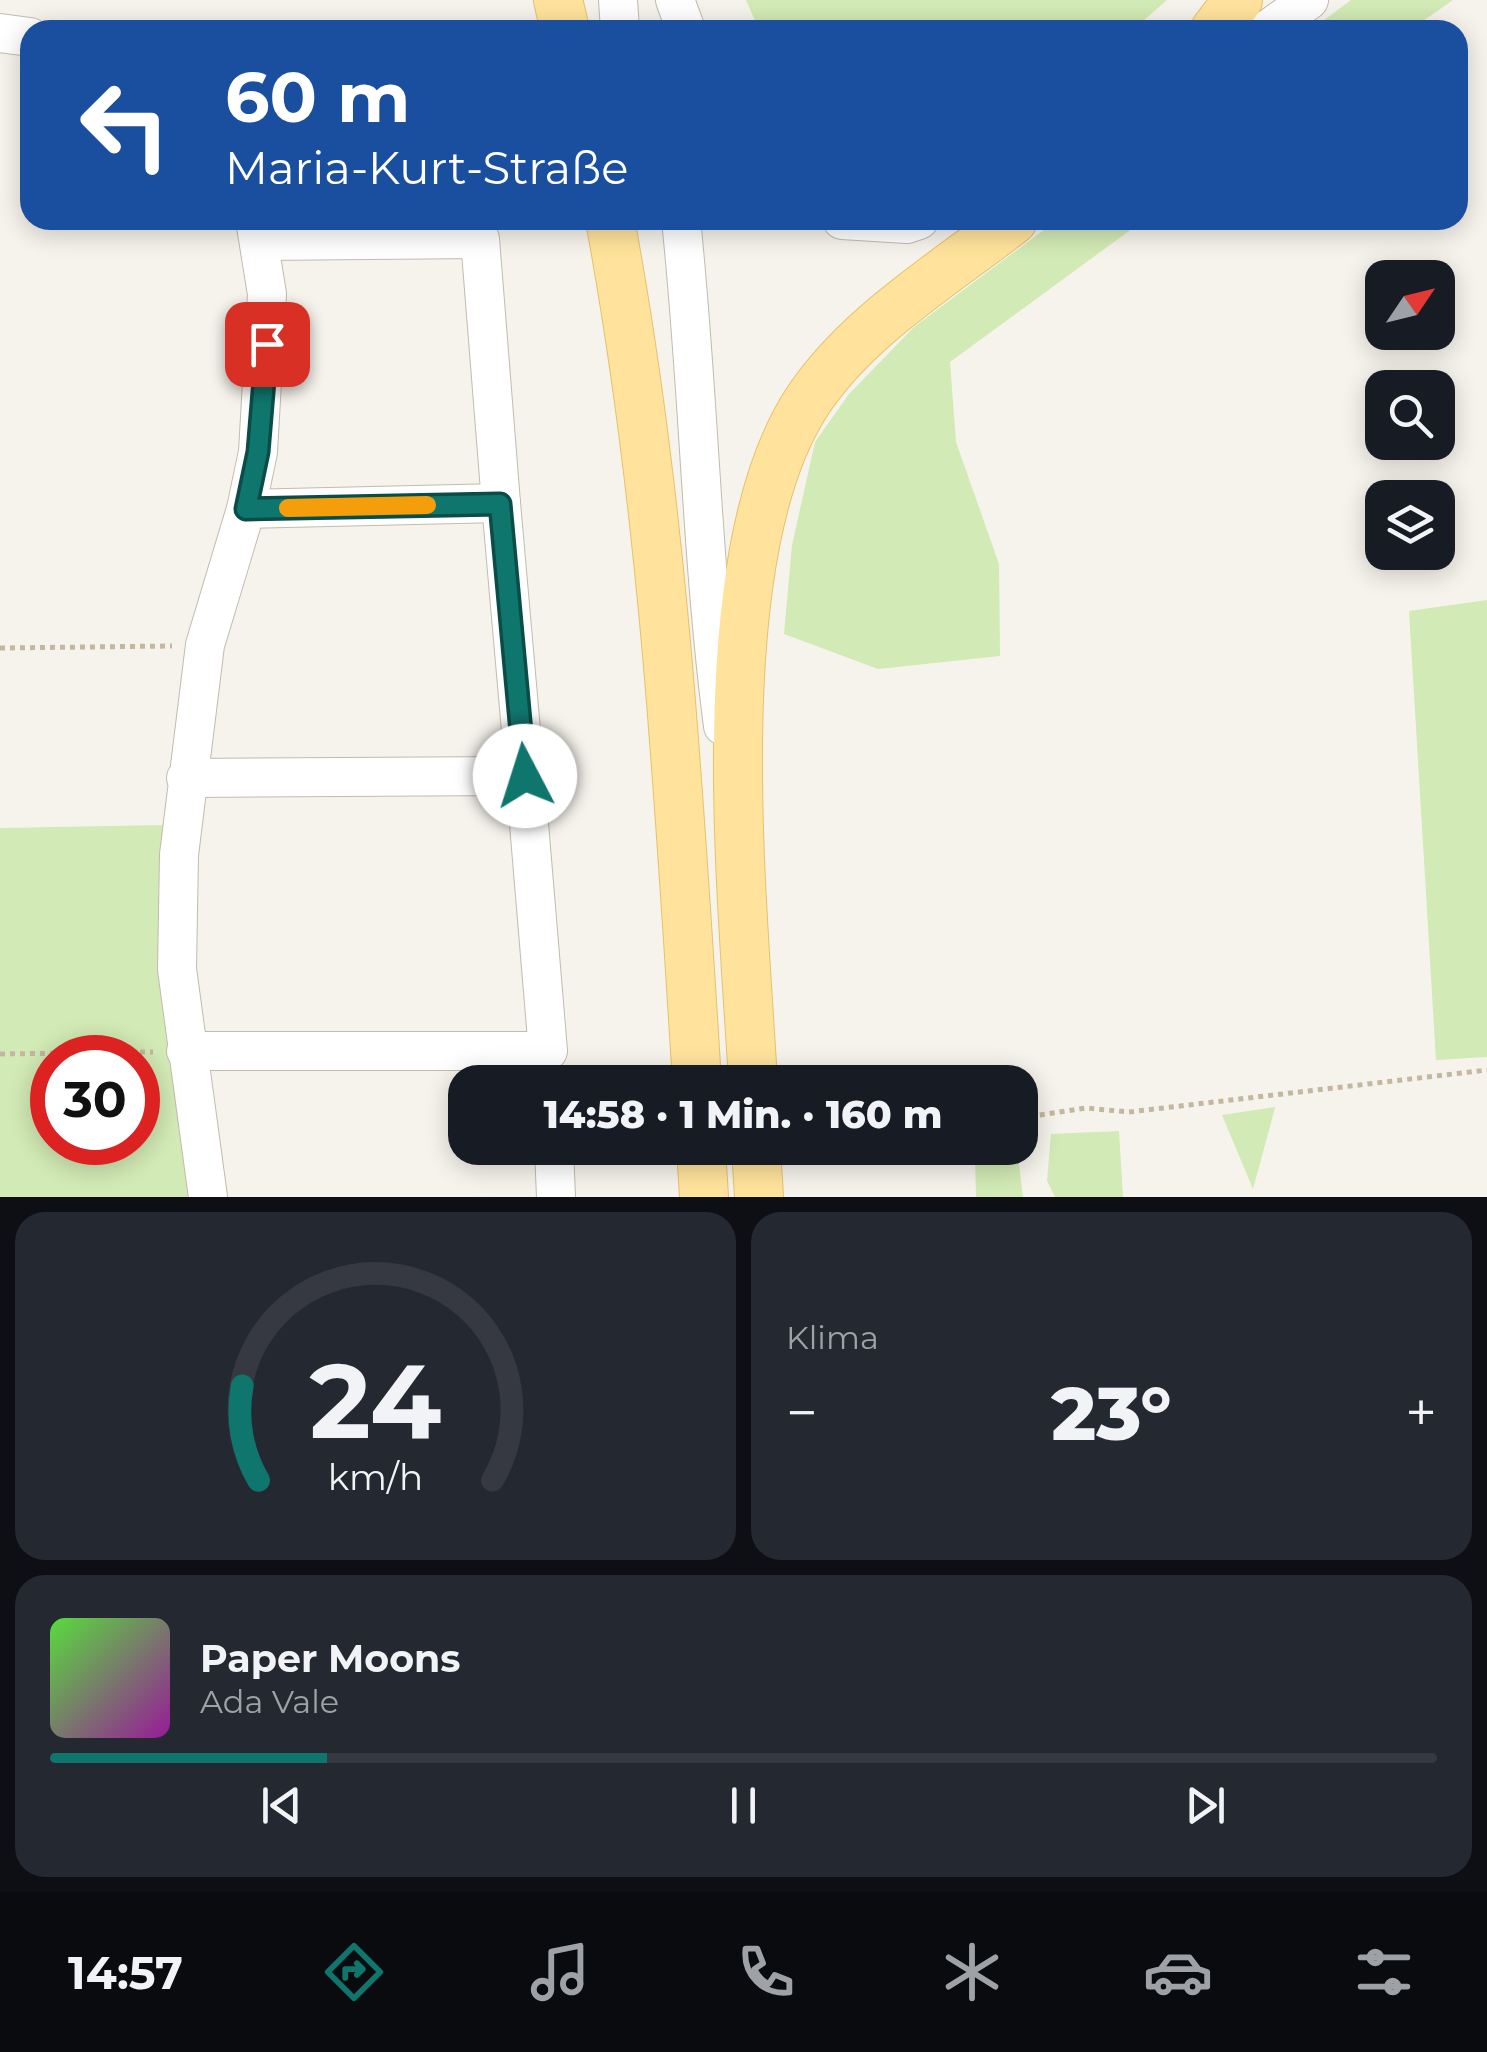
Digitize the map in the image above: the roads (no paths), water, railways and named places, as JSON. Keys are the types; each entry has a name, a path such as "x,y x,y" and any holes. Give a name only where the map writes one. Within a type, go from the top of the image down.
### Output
{"main road":[{"path":"1223,20 1238,0"},
{"path":"612,230 644,443 671,716 696,1065"},
{"path":"752,1065 739,745 745,619 759,526 788,436 828,375 871,331 1000,230"},
{"path":"703,1165 704,1197"},
{"path":"757,1165 759,1197"}],"street":[{"path":"1281,20 1310,0"},
{"path":"208,1197 176,968 186,778 205,645 246,509 258,452 266,361 258,230 480,240 549,1065"},
{"path":"635,230 644,443"},
{"path":"682,230 692,323 706,592 741,862"},
{"path":"246,509 500,504"},
{"path":"186,778 525,776"},
{"path":"186,1051 504,1065"},
{"path":"555,1165 556,1197"}]}
